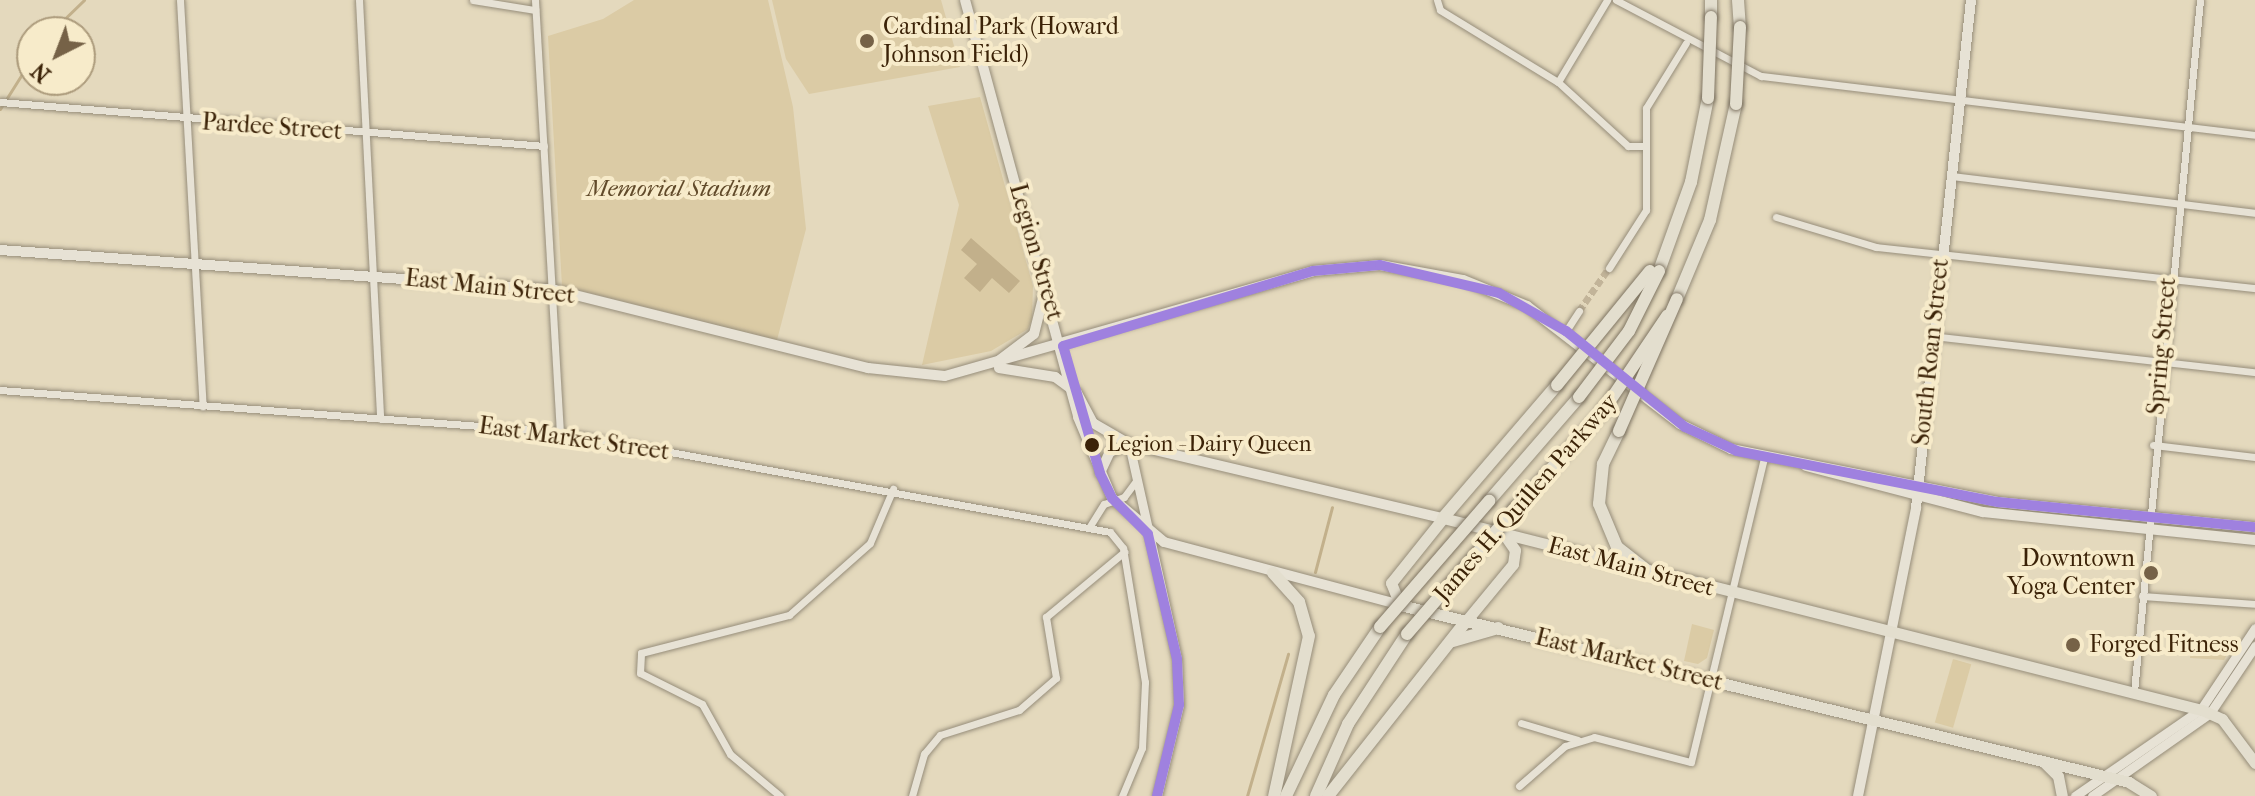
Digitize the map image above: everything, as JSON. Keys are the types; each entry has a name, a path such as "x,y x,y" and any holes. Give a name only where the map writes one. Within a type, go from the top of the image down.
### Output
{"highway":[{"path":"1443,518 1655,271 1673,237 1708,98 1711,0"},
{"name":"James H. Quillen Parkway","path":"1316,796 1348,724 1407,634 1603,411 1677,299 1714,207 1736,104 1740,27 1738,0"},
{"name":"James H. Quillen Parkway","path":"1286,796 1334,695 1380,627 1579,397 1629,331 1655,271"},
{"path":"1648,571 1617,547 1599,504 1603,464 1677,299"},
{"path":"1273,573 1299,602 1309,636 1274,796"},
{"path":"1328,796 1466,621"},
{"path":"1447,646 1498,628"}],"main road":[{"name":"Legion Street","path":"965,0 1100,473 1112,498 1148,534"},
{"name":"South Roan Street","path":"1858,796 1870,718 1917,498 1932,336 1971,0"},
{"name":"East Main Street","path":"0,250 374,274 555,290 868,368 945,376 1063,346 1313,271 1371,265 1477,284 1566,331 1685,427 1764,457 1806,466"},
{"path":"989,367 1034,334 1046,285"},
{"path":"989,367 1049,374 1077,393"},
{"name":"East Main Street","path":"1077,393 1093,423 1129,444 1443,518 2205,711"},
{"path":"1100,473 1110,452 1129,444"},
{"path":"1806,466 2014,504 2255,540"},
{"path":"1806,466 1917,498 1999,515 2255,527"},
{"path":"1400,605 1392,578 1443,518"},
{"path":"1466,621 1513,564 1515,550 1503,533"},
{"name":"East Market Street","path":"1148,534 1273,573 2112,778 2151,796"},
{"path":"2205,711 2255,763"},
{"path":"2043,761 2058,776 2062,796"}],"street":[{"path":"180,0 203,406"},
{"path":"359,0 380,418"},
{"path":"473,0 535,10"},
{"path":"535,0 555,290 560,432"},
{"path":"1558,82 1607,0"},
{"path":"1616,0 1686,43 1761,76 2255,135"},
{"name":"Spring Street","path":"2134,692 2160,361 2200,0"},
{"path":"1436,2 1558,82 1628,146 1643,146"},
{"path":"1609,268 1646,210 1643,146 1646,108 1686,43"},
{"name":"Pardee Street","path":"0,102 187,121 544,146"},
{"path":"1951,176 2255,213"},
{"path":"1776,217 1876,247 2255,288"},
{"path":"1566,331 1579,311"},
{"path":"1932,336 2255,372"},
{"name":"East Market Street","path":"0,390 560,432 1093,526"},
{"path":"1129,444 1139,475 1148,534 1177,659 1179,705 1157,796"},
{"path":"2153,445 2255,457"},
{"path":"1521,723 1578,740 1605,739 1691,762 1764,457"},
{"path":"1122,796 1142,748 1145,682 1124,552 1119,540 1093,526 1112,498 1132,491 1139,475"},
{"path":"780,796 730,754 702,704 640,673 641,653 789,615 870,543 893,489"},
{"path":"912,796 924,754 940,735 1019,710 1056,678 1046,617 1124,552"},
{"path":"2142,596 2255,604"},
{"path":"2205,711 2255,628"},
{"path":"2092,796 2205,711 2255,646"},
{"path":"1519,786 1578,740"},
{"path":"2075,796 2112,778"}],"green space":[{"name":"Memorial Stadium","path":"634,0 768,0 793,107 806,229 777,340 562,286 548,36 603,19"},
{"name":"Cardinal Park (Howard Johnson Field)","path":"772,0 941,0 960,67 809,94 786,59"},
{"path":"980,97 1033,286 1032,319 1028,329 991,351 922,365 959,205 928,106"},
{"path":"1692,624 1714,630 1707,658 1698,664 1684,661"},
{"path":"2192,638 2235,640 2224,660 2190,658"},
{"path":"1953,659 1971,664 1953,728 1935,722"}],"shaded area":[{"path":"971,238 1020,281 1009,293 992,278 980,292 964,278 977,264 961,250"}],"waterway":[{"path":"68,16 84,0"},
{"path":"0,109 16,84"},
{"path":"1315,572 1332,507"},
{"path":"1247,796 1288,654"}],"tunnel":[{"path":"1579,311 1609,268"}],"transit line":[{"path":"1157,796 1179,705 1177,659 1148,534 1112,498 1100,473 1063,346 1313,271 1380,265 1499,293 1566,331 1685,427 1737,451 1998,502 2255,527"}],"place":[{"name":"Cardinal Park (Howard Johnson Field)","path":"867,41"},
{"name":"Legion - Dairy Queen","path":"1092,445"},
{"name":"Downtown Yoga Center","path":"2151,573"},
{"name":"Forged Fitness","path":"2073,645"}]}
